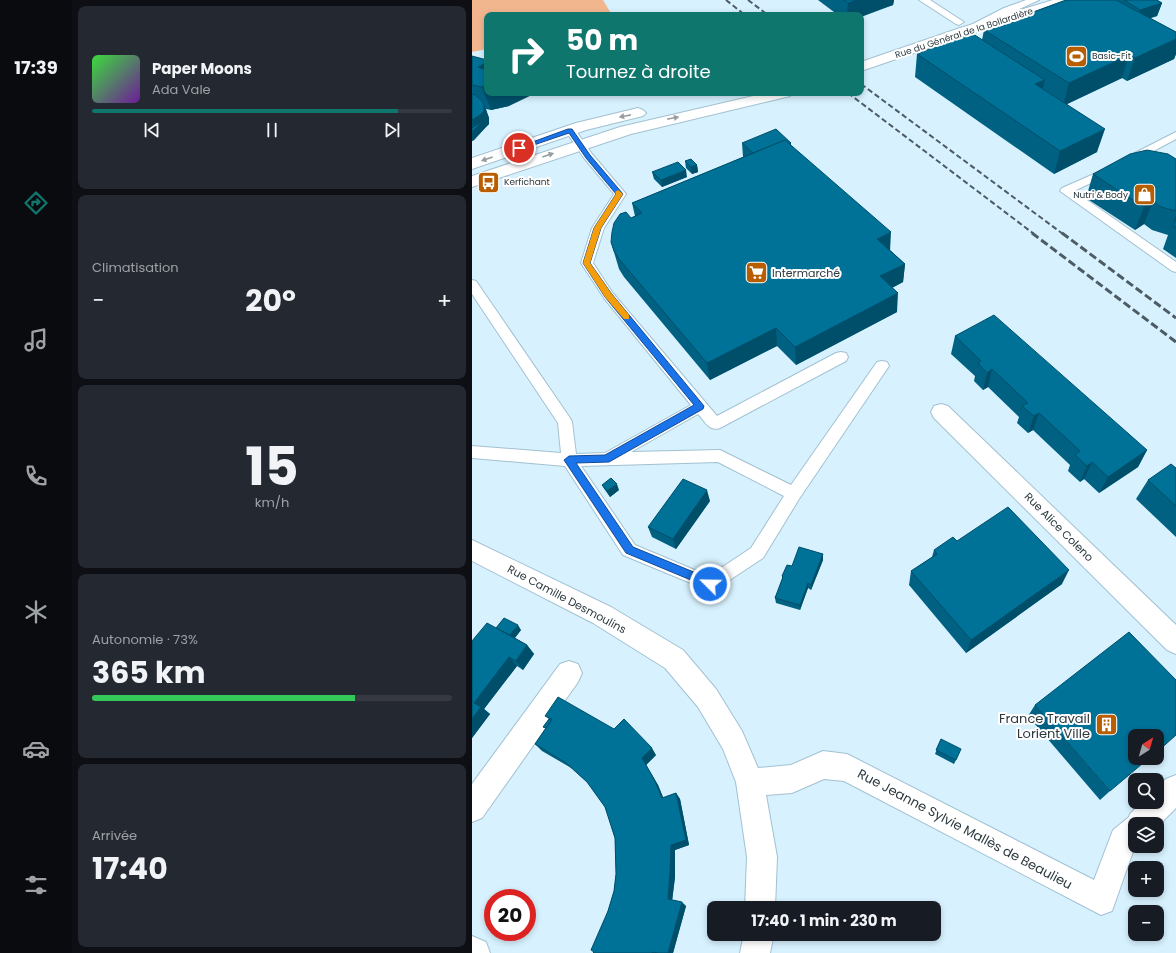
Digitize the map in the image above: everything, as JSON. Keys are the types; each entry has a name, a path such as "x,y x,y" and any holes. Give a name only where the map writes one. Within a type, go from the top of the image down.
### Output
{"main road":[{"name":"Rue du Général de la Bollardière","path":"864,65 884,54 962,26 1019,0"},
{"name":"Rue du Général de la Bollardière","path":"962,26 1067,0"},
{"name":"Rue du Général de la Bollardière","path":"864,57 884,54"},
{"path":"472,164 570,130 619,117 730,96"},
{"path":"472,182 580,144 663,121 774,96"},
{"name":"Rue Alice Coleno","path":"941,412 1176,642"},
{"name":"Rue Camille Desmoulins","path":"472,550 602,616 674,659 707,698 734,740 750,782 762,857 760,901"},
{"path":"472,808 569,673"},
{"name":"Rue Jeanne Sylvie Mallès de Beaulieu","path":"750,782 792,779 823,765 847,768 1101,900 1123,840 1128,835"},
{"path":"1147,817 1176,789"},
{"path":"755,953 758,941"}],"lane":[{"path":"924,0 962,26 1034,0"},
{"path":"570,130 620,194 598,228 587,263 608,295 715,424 841,357"},
{"path":"1176,135 1144,153 1066,191 1176,268"},
{"path":"472,284 565,422 569,460 629,550 710,584 757,553 794,494 882,366"},
{"path":"606,459 700,406"},
{"path":"472,452 569,460 720,456 794,494"}],"shaded area":[{"path":"472,0 603,0 610,12 484,12 484,50 472,52"}],"building":[{"path":"843,0 857,0 848,3"},
{"path":"1066,0 1116,0 1176,32 1176,39 1135,58 1129,55 1069,83 984,30"},
{"path":"1124,0 1157,0 1162,3 1140,10"},
{"path":"970,32 1045,80 1035,84 1105,129 1060,151 917,54"},
{"path":"472,56 484,59 484,64 478,67 484,69 484,87 472,85"},
{"path":"474,94 482,101 484,111 472,120 472,95"},
{"path":"483,121 472,132 472,128"},
{"path":"776,129 791,143 789,144 785,140 753,153 742,143"},
{"name":"Intermarché","path":"785,140 891,232 877,239 905,264 880,276 898,293 795,347 776,328 707,363 619,259 611,242 614,223 620,214 626,212 631,218 642,213 632,203"},
{"path":"1147,150 1168,154 1176,159 1176,211 1161,207 1153,201 1144,207 1093,174 1130,154"},
{"path":"691,159 697,165 691,167 685,161"},
{"path":"678,162 686,170 661,180 652,172"},
{"path":"1176,217 1176,228 1173,226"},
{"path":"994,315 1147,450 1108,477 1092,462 1087,466 1075,455 1080,451 1039,413 1034,416 1022,406 1028,403 992,369 987,373 978,363 981,361 955,336"},
{"path":"1171,464 1176,468 1176,506 1148,480"},
{"path":"611,478 617,484 607,491 602,485"},
{"path":"683,479 707,490 673,539 648,527"},
{"path":"1008,507 1069,570 971,640 911,571 937,554 934,550 953,537 957,541"},
{"path":"799,547 823,554 811,585 808,583 800,605 775,598 787,565 792,566"},
{"path":"504,618 518,625 510,635 496,628"},
{"path":"487,623 527,645 516,661 509,657 474,703 481,707 472,719 472,641"},
{"name":"France Travail Lorient Ville","path":"1129,632 1176,680 1176,735 1164,746 1164,729 1128,729 1128,765 1141,765 1131,773 1128,773 1128,776 1110,791 1035,705"},
{"path":"558,697 614,729 624,719 652,748 642,758 654,779 662,798 676,793 686,840 671,845 668,899 682,902 668,953 593,953 594,952 591,950 608,911 614,891 616,874 615,838 605,807 587,782 566,763 535,744 552,719 545,716"},
{"path":"549,719 551,721 546,728 543,727"},
{"path":"941,739 961,749 956,760 936,750"}],"railway":[{"path":"726,0 741,12"},
{"path":"748,0 764,12"},
{"path":"864,86 1063,234"},
{"path":"852,96 1034,234"},
{"path":"1032,233 1176,342"},
{"path":"1062,233 1176,318"}],"slow traffic":[{"path":"618,192 620,194 598,228 587,263 608,295 627,317"}],"place":[{"name":"Basic-Fit","path":"1077,56"},
{"name":"Kerfichant","path":"489,182"},
{"name":"Nutri & Body","path":"1144,195"},
{"name":"Intermarché","path":"757,273"},
{"name":"France Travail Lorient Ville","path":"1106,725"}],"route":[{"path":"519,148 570,130 588,156 620,194 598,228 587,263 608,295 700,406 606,459 569,460 629,550 710,584"}]}
